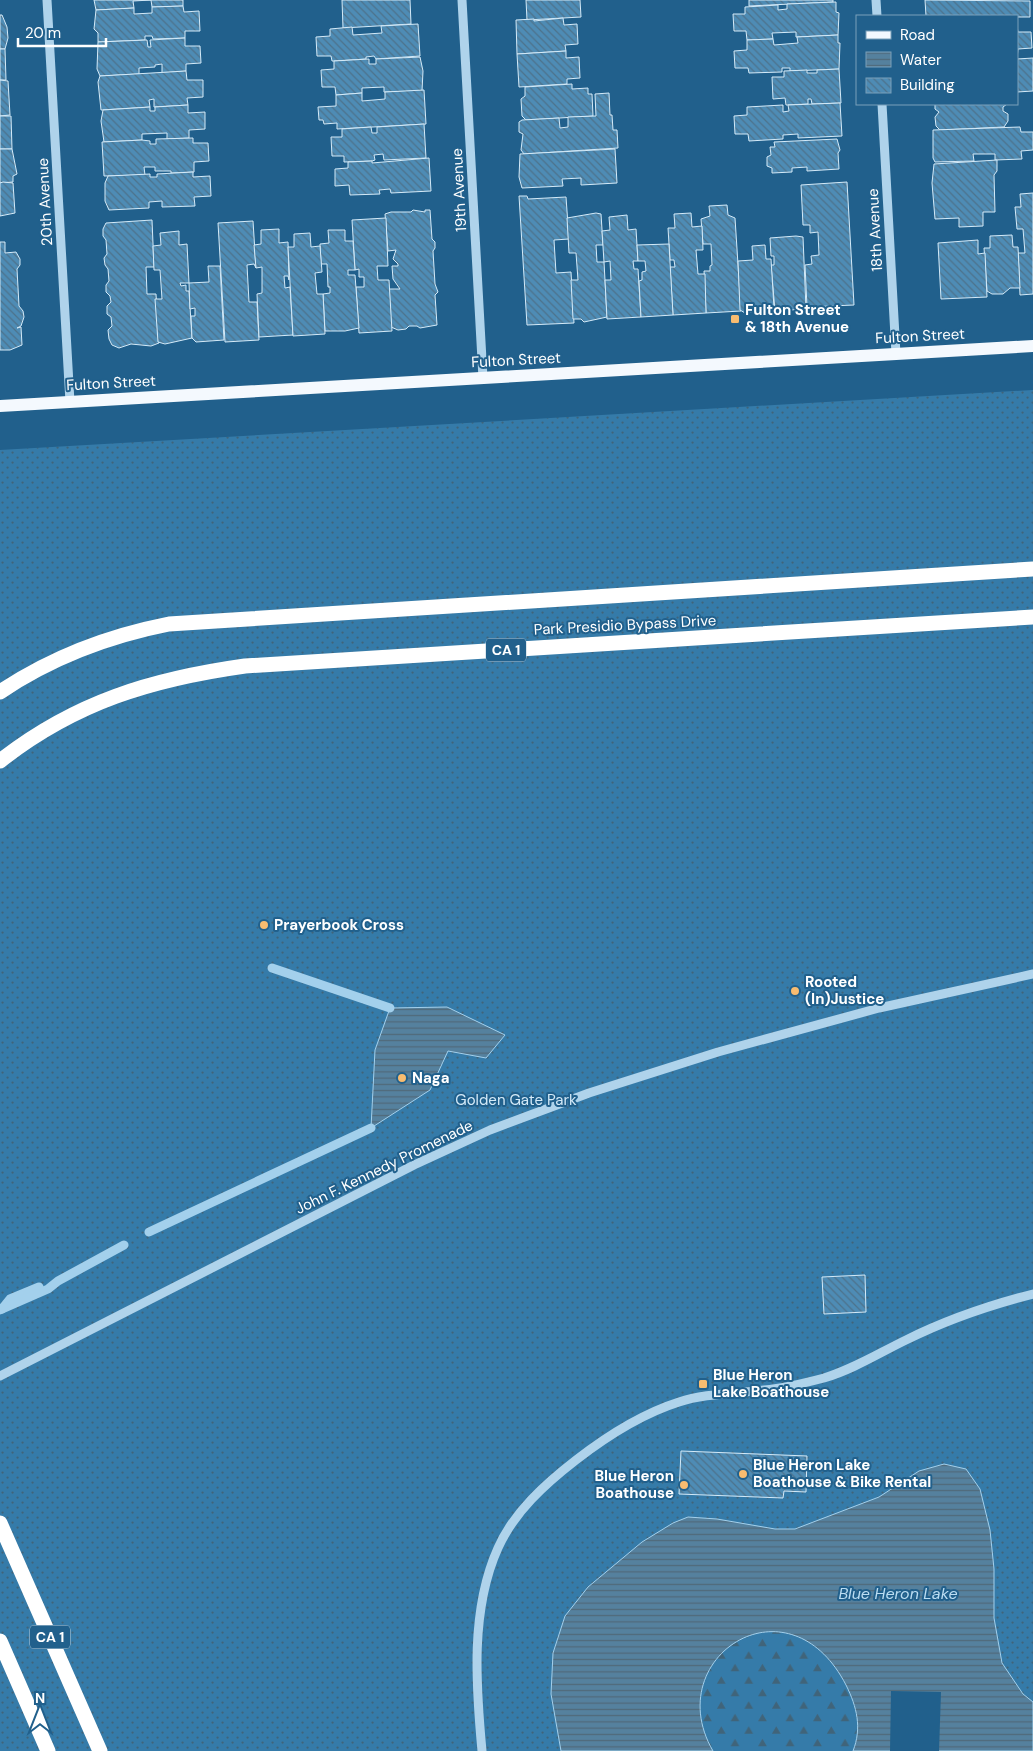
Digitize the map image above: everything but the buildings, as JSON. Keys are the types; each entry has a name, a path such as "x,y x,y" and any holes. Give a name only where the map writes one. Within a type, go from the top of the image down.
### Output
{"highway":[{"name":"Park Presidio Bypass Drive","path":"0,692 42,666 75,651 135,631 169,624 1033,569"},
{"name":"Park Presidio Bypass Drive","path":"0,761 43,730 97,702 151,684 211,671 298,662 1033,617"},
{"name":"CA 1","path":"0,1523 100,1751"},
{"path":"0,1641 48,1751"}],"main road":[{"name":"Fulton Street","path":"0,406 1033,346"}],"street":[{"name":"20th Avenue","path":"47,0 70,402"},
{"name":"19th Avenue","path":"462,0 483,378"},
{"path":"876,0 876,15"},
{"name":"18th Avenue","path":"882,105 896,354"},
{"name":"John F. Kennedy Promenade","path":"0,1376 414,1165 498,1127 589,1093 718,1052 879,1008 1033,974"},
{"path":"482,1751 477,1680 478,1641 487,1582 498,1548 513,1522 532,1499 572,1463 618,1431 681,1401 706,1396 766,1390 845,1371 931,1328 988,1307 1033,1294"}],"green space":[{"name":"Golden Gate Park","path":"1033,390 1033,1751 0,1751 0,450"},
{"path":"769,1631 789,1633 807,1640 820,1649 841,1674 854,1704 857,1720 853,1751 713,1751 707,1739 701,1713 703,1685 707,1673 714,1661 728,1647 745,1638"}],"water":[{"path":"447,1007 505,1035 486,1058 448,1051 430,1090 371,1128 375,1050 390,1008"},
{"name":"Blue Heron Lake","path":"944,1464 966,1469 980,1489 990,1530 994,1569 994,1618 1002,1663 1023,1694 1033,1702 1033,1751 853,1751 858,1726 853,1701 846,1685 821,1652 793,1635 764,1632 738,1641 716,1660 703,1686 701,1717 713,1751 561,1751 551,1694 553,1653 565,1616 588,1587 642,1542 673,1523 688,1517 717,1519 775,1529 795,1529 879,1497 919,1471"}],"pier":[{"path":"891,1691 941,1692 939,1751 890,1751"}],"waterway":[{"path":"272,968 390,1008"},
{"path":"149,1232 371,1128"},
{"path":"0,1310 48,1289 58,1281 124,1245"},
{"path":"2,1309 10,1299 39,1287"}],"place":[{"name":"Fulton Street & 18th Avenue","path":"735,319"},
{"name":"Prayerbook Cross","path":"264,925"},
{"name":"Rooted (In)Justice","path":"795,991"},
{"name":"Naga","path":"402,1078"},
{"name":"Blue Heron Lake Boathouse","path":"703,1384"},
{"name":"Blue Heron Lake Boathouse & Bike Rental","path":"743,1474"},
{"name":"Blue Heron Boathouse","path":"684,1485"}]}
